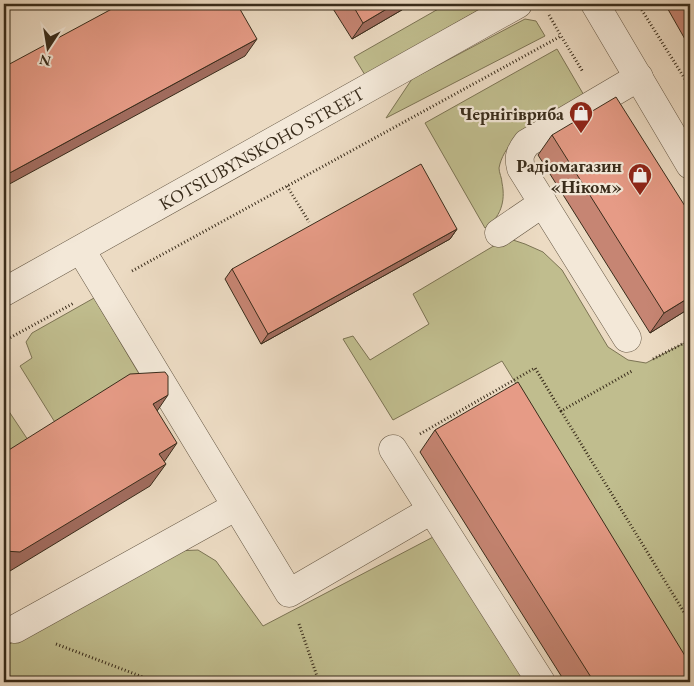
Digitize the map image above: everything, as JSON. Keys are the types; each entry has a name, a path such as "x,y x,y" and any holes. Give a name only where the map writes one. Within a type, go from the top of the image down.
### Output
{"street":[{"name":"KOTSIUBYNSKOHO STREET","path":"4,292 518,4"},
{"path":"595,4 690,165"},
{"path":"627,338 521,168 518,160 520,151 527,144 639,77"},
{"path":"499,232 543,203"},
{"path":"81,250 105,286 235,507 289,593 430,511"},
{"path":"393,449 430,511 541,682"},
{"path":"15,629 235,507"}],"path":[{"path":"638,4 690,87"},
{"path":"547,12 600,99"},
{"path":"4,341 561,36"},
{"path":"686,81 690,78"},
{"path":"288,186 309,222"},
{"path":"646,364 690,340"},
{"path":"393,449 536,368 690,622"},
{"path":"561,410 637,368"},
{"path":"289,593 319,682"},
{"path":"15,629 156,682"}],"shaded area":[{"path":"447,4 489,4 365,75 354,57"},
{"path":"525,19 536,21 545,36 386,118 412,79"},
{"path":"557,49 585,97 514,140 509,146 499,168 503,190 501,209 495,219 485,228 425,123"},
{"path":"507,238 543,252 562,270 608,347 628,360 646,363 690,340 690,666 502,361 393,420 343,339 353,336 370,360 429,324 413,294"},
{"path":"94,298 141,377 56,424 20,366 32,358 26,342 32,333"},
{"path":"4,404 28,440 4,456"},
{"path":"435,536 529,682 4,682 4,644 6,646 176,551 198,550 216,561 263,626"}],"building":[{"path":"121,4 237,4 257,39 4,176 4,67"},
{"path":"352,4 395,4 363,23"},
{"path":"616,97 690,214 690,297 664,313 552,135"},
{"path":"421,164 457,229 268,334 232,269"},
{"path":"165,372 168,376 168,395 153,404 177,443 159,454 166,464 20,552 4,551 4,453 130,374"},
{"path":"518,382 690,664 690,682 594,682 435,430"}],"place":[{"name":"Чернігівриба","path":"581,134"},
{"name":"Радіомагазин «Ніком»","path":"640,196"}]}
